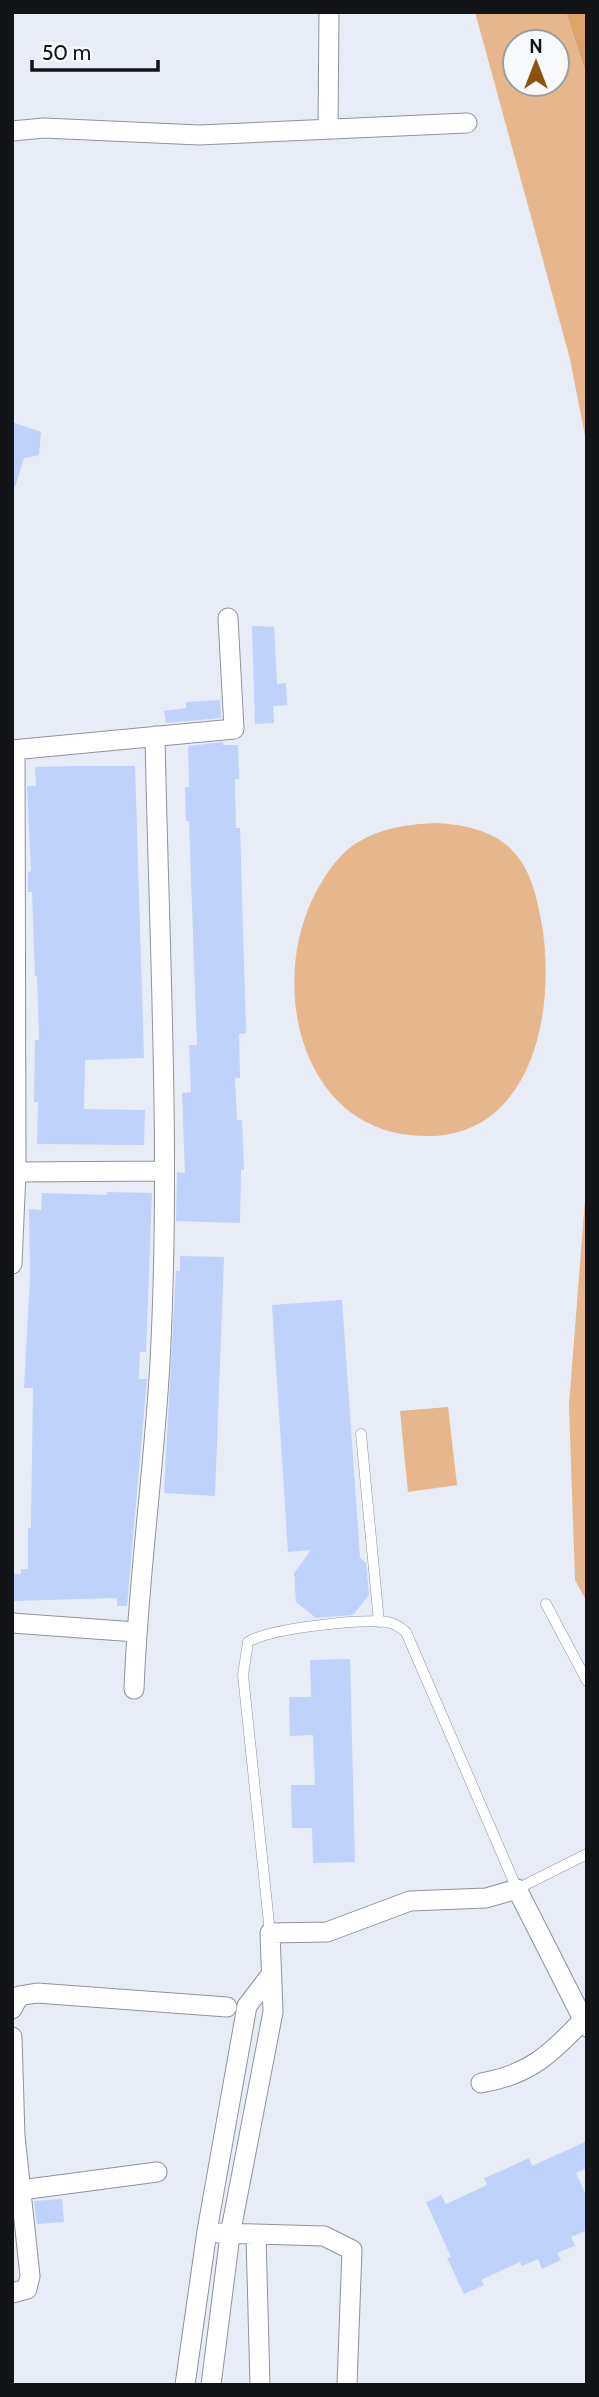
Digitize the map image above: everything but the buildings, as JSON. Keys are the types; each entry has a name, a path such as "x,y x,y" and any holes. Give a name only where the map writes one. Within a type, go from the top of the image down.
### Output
{"street":[{"path":"328,128 329,12"},
{"path":"12,131 44,128 198,135 467,122"},
{"path":"12,1264 14,750 233,729 228,618"},
{"path":"134,1689 136,1632 160,1362 164,1171 155,736"},
{"path":"14,1172 164,1171"},
{"path":"12,1623 136,1632"},
{"path":"211,2385 230,2235 273,2012 270,1933 327,1932 410,1901 486,1898 517,1889 585,2023 535,2065 511,2078 481,2083"},
{"path":"186,2385 207,2231 247,2006 270,1976"},
{"path":"12,2009 19,1996 37,1993 227,2007"},
{"path":"12,2037 14,2152 21,2190 30,2282 24,2292 12,2294"},
{"path":"21,2190 157,2172"},
{"path":"207,2231 230,2235 324,2236 352,2249 347,2385"},
{"path":"256,2236 260,2385"}],"lane":[{"path":"361,1434 379,1622"},
{"path":"545,1604 587,1681"},
{"path":"270,1933 243,1655 248,1642 276,1630 389,1622 406,1632 517,1889 587,1854"}],"shaded area":[{"path":"475,12 566,12 587,77 587,446 570,359"},
{"path":"566,12 587,12 587,77"},
{"path":"437,823 485,832 510,848 523,864 534,891 541,920 545,989 541,1025 531,1059 515,1090 493,1114 464,1130 427,1136 384,1130 350,1112 324,1084 306,1050 296,1011 295,970 301,930 316,892 340,857 378,832 407,825"},
{"path":"587,1174 587,1602 575,1580 569,1405"},
{"path":"448,1407 457,1485 408,1492 400,1411"}]}
